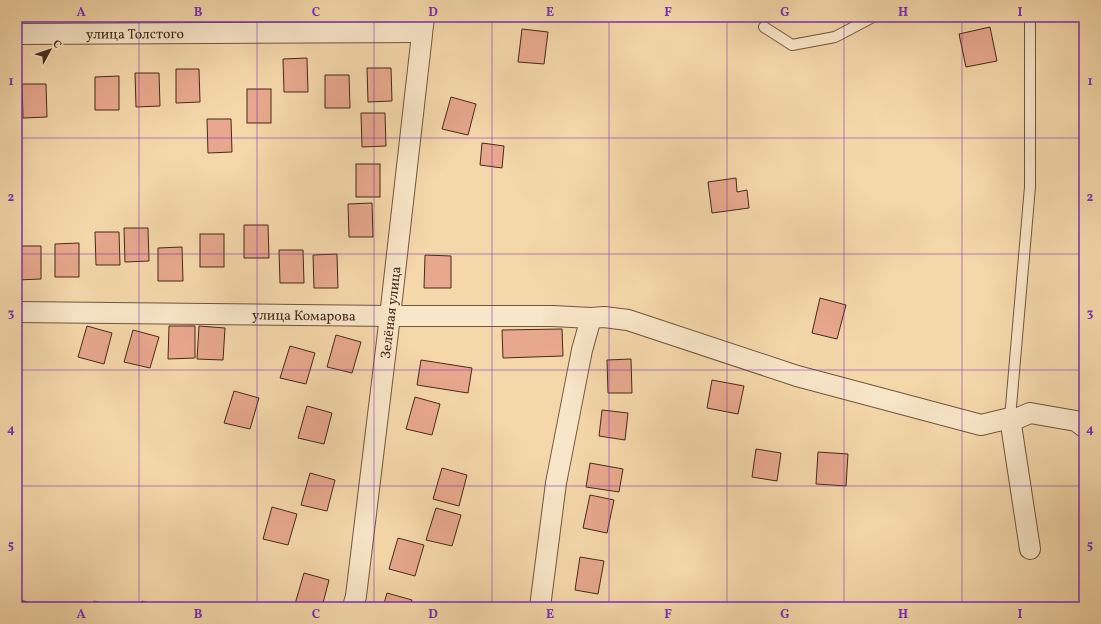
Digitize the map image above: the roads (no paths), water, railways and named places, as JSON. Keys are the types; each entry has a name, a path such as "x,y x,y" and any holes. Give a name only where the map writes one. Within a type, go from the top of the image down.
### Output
{"street":[{"name":"улица Толстого","path":"17,34 423,25"},
{"name":"Зелёная улица","path":"353,607 357,588 390,316 423,25"},
{"name":"улица Комарова","path":"17,312 604,317 628,320 796,376 981,425 1010,418 1016,419 1030,413 1076,421 1084,427"},
{"path":"540,607 556,482 582,350 591,318"},
{"path":"1010,418 1030,549"}],"lane":[{"path":"764,27 792,44 835,36 873,17"},
{"path":"1010,418 1030,187 1030,17"}]}
